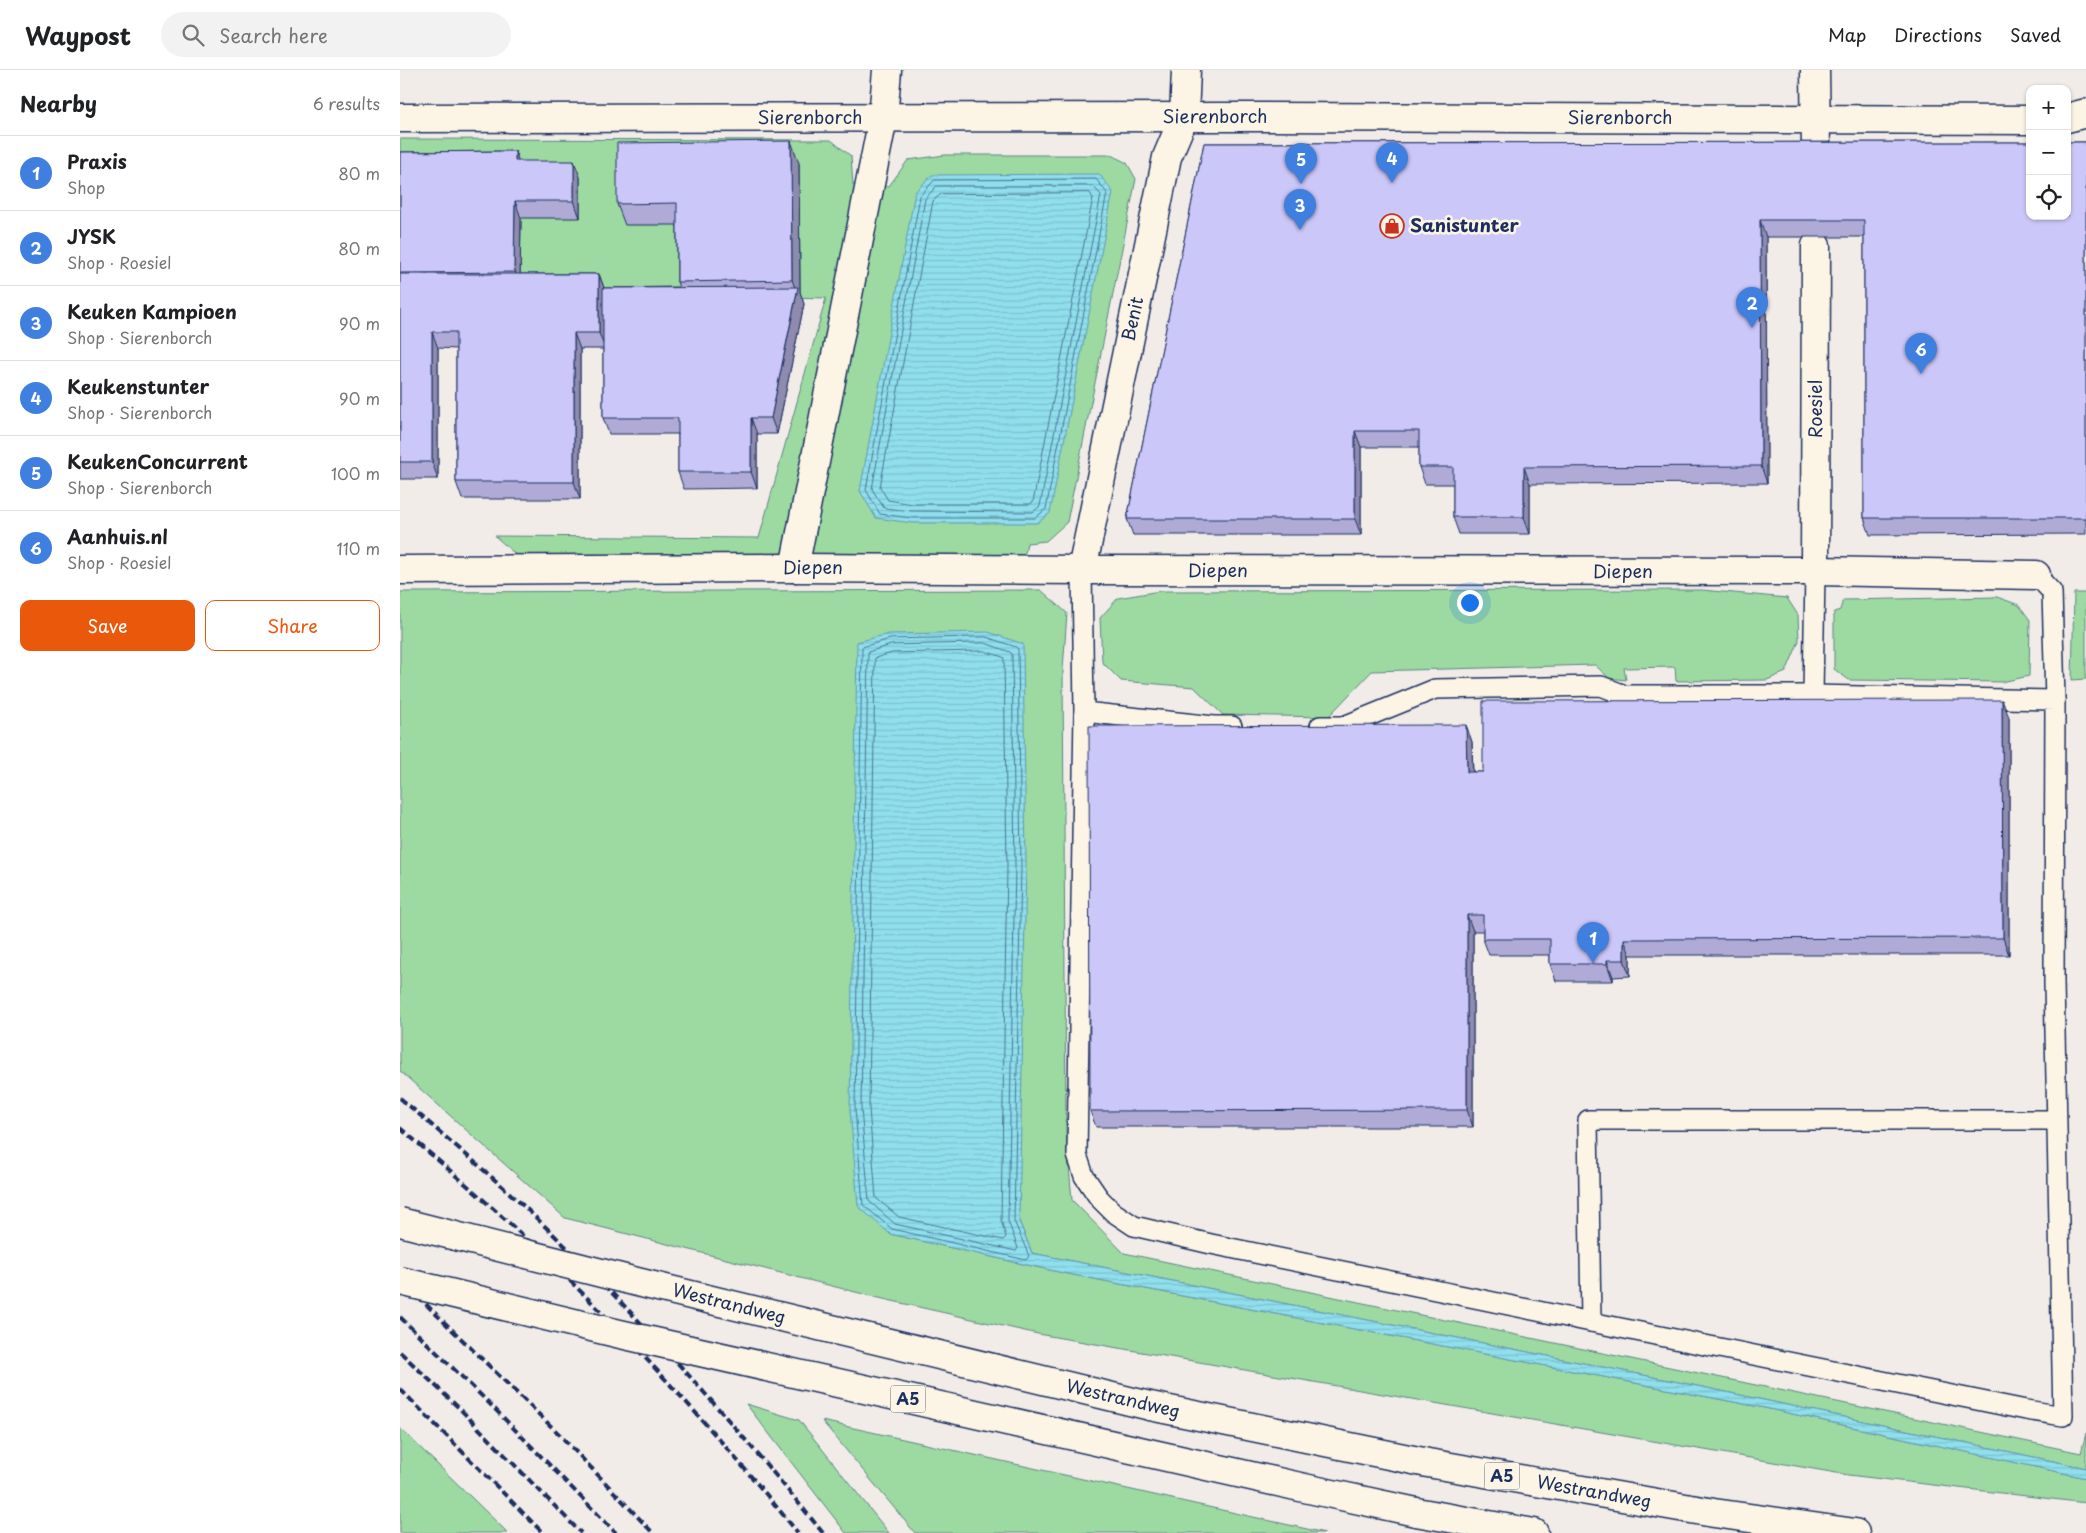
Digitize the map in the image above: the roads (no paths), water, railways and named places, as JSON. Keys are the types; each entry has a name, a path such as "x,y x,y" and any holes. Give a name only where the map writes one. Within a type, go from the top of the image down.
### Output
{"main road":[{"path":"794,568 883,118 887,70"},
{"name":"Benit","path":"1082,570 1167,158 1184,117 1186,70"},
{"path":"1815,70 1816,151"},
{"path":"2071,117 2086,113"},
{"name":"Sierenborch","path":"400,118 1184,117 2026,120"},
{"name":"Roesiel","path":"1815,571 1816,246"},
{"name":"Diepen","path":"400,570 794,568 1815,571 2036,575"},
{"name":"Westrandweg","path":"400,1222 637,1282 1150,1406 1437,1465 1714,1512 1855,1533"},
{"name":"A5","path":"400,1281 620,1334 1299,1487 1416,1512 1534,1533"}],"lane":[{"path":"1082,570 1084,712 1078,1155 1084,1176 1099,1198 1113,1212 1134,1226 1211,1244 2063,1416 2054,983 2055,700 2052,592 2036,575"},
{"path":"1813,695 1815,571"},
{"path":"1307,726 1344,726 1435,690 1601,686 1625,695 1813,695 2055,700"},
{"path":"1084,712 1214,726 1251,726"},
{"path":"1591,1322 1588,1120 2056,1120"}],"water":[{"path":"1099,174 1113,192 1050,513 1037,523 912,523 876,518 860,491 915,192 932,175"},
{"path":"988,632 1023,644 1026,866 1019,1221 1032,1253 1683,1383 2086,1468 2086,1478 1765,1408 1063,1273 890,1234 858,1206 850,1109 857,642 889,634"}],"railway":[{"path":"400,1098 503,1187 546,1227 629,1311 748,1442 823,1533"},
{"path":"400,1128 504,1218 595,1306 685,1401 798,1533"},
{"path":"400,1279 559,1434 653,1533"},
{"path":"400,1317 487,1401 616,1533"},
{"path":"400,1352 460,1409 581,1533"},
{"path":"400,1389 543,1533"}],"place":[{"name":"Keukenstunter","path":"1392,183"},
{"name":"KeukenConcurrent","path":"1301,184"},
{"name":"Sanistunter","path":"1392,226"},
{"name":"Keuken Kampioen","path":"1300,230"},
{"name":"JYSK","path":"1752,328"},
{"name":"Aanhuis.nl","path":"1921,374"},
{"name":"Praxis","path":"1593,963"}]}
